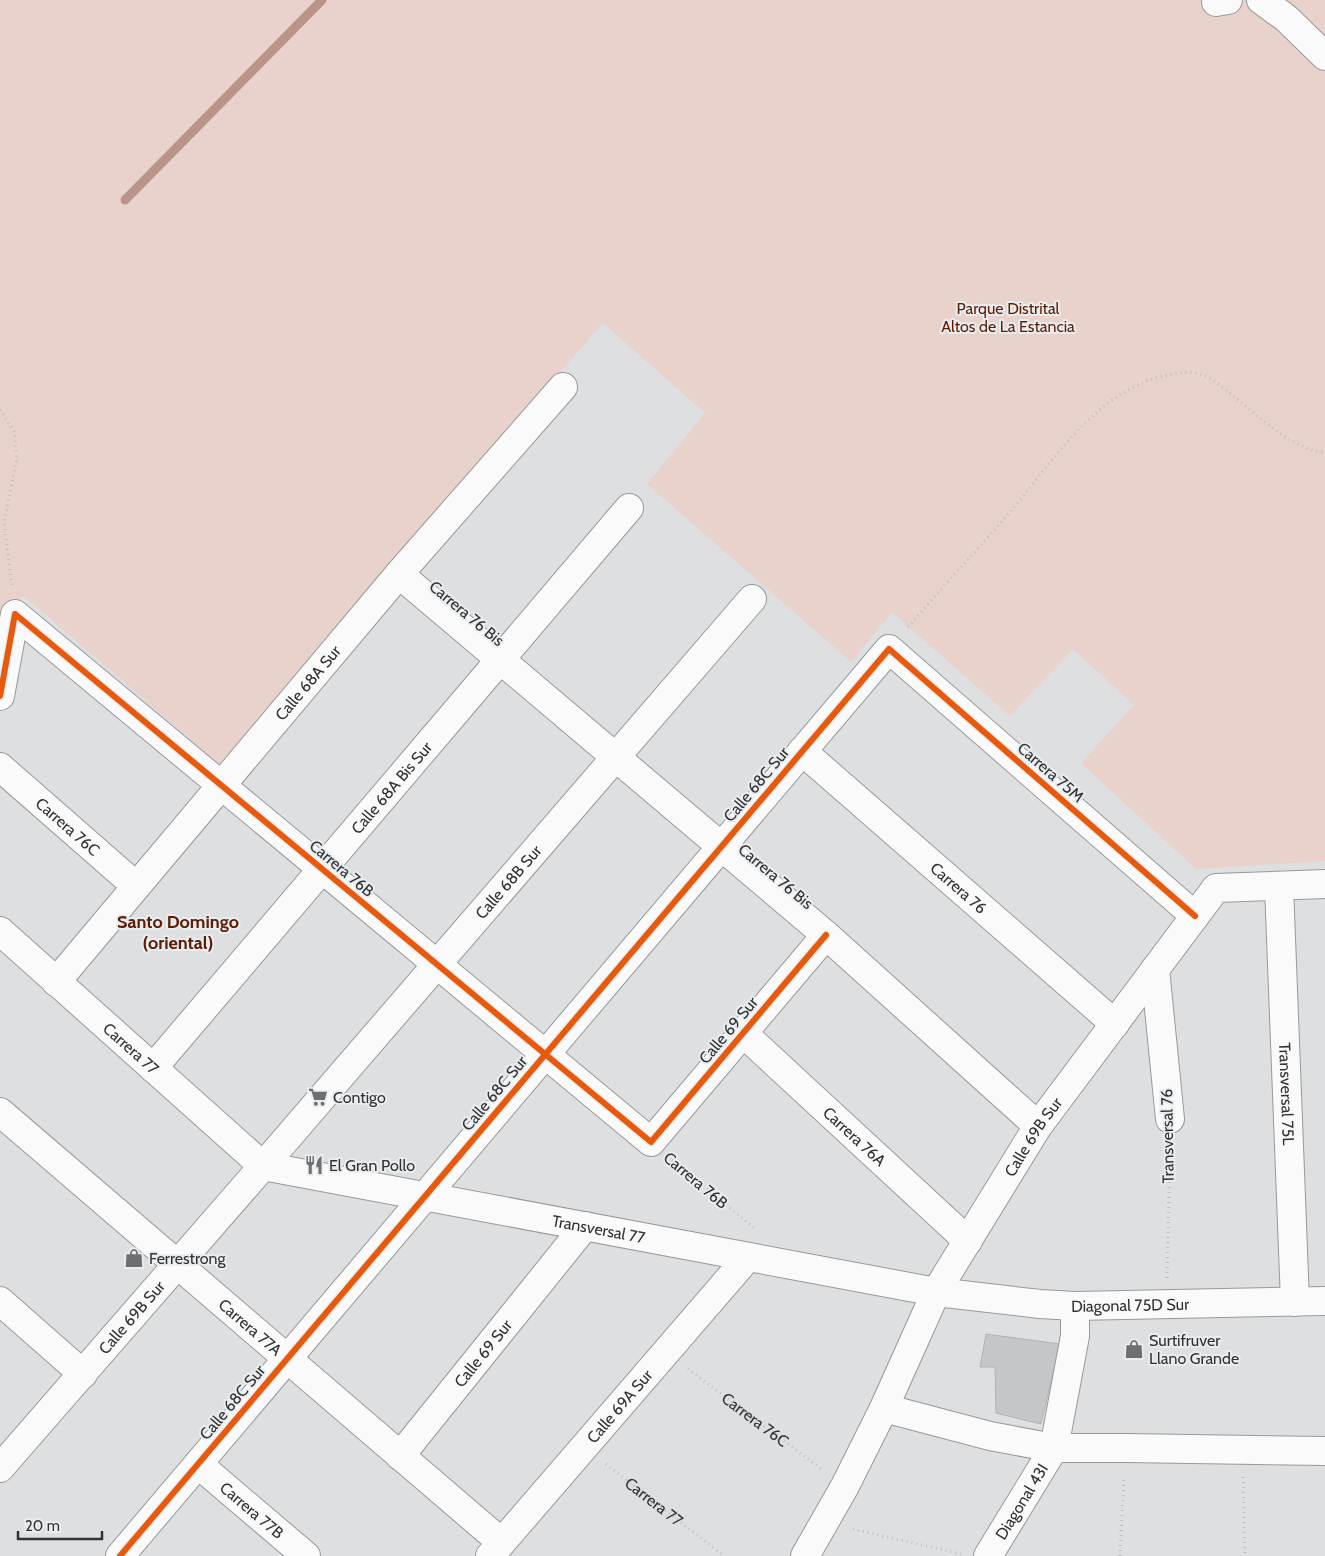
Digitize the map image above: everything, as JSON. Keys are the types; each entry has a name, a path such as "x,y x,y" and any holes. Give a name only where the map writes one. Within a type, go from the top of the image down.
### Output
{"street":[{"path":"1261,0 1286,18 1325,56"},
{"name":"Calle 68A Sur","path":"56,982 399,574 563,387"},
{"name":"Calle 68A Bis Sur","path":"153,1068 629,508"},
{"name":"Carrera 76 Bis","path":"399,574 826,935 1038,1126"},
{"name":"Calle 68B Sur","path":"262,1166 752,599"},
{"path":"0,696 15,614"},
{"name":"Carrera 76B","path":"15,614 651,1142"},
{"name":"Calle 68C Sur","path":"120,1556 889,648"},
{"name":"Carrera 75M","path":"889,648 1195,916"},
{"name":"Carrera 76","path":"802,751 1115,1024"},
{"name":"Carrera 76C","path":"0,767 136,886"},
{"path":"1279,886 1325,884"},
{"name":"Calle 69B Sur","path":"805,1556 845,1486 884,1408 936,1292 1038,1126 1216,888 1279,886"},
{"name":"Transversal 75L","path":"1279,886 1295,1302"},
{"name":"Carrera 77","path":"0,931 262,1166"},
{"name":"Calle 69 Sur","path":"651,1142 826,935"},
{"name":"Transversal 76","path":"1156,969 1170,1119"},
{"name":"Carrera 76A","path":"743,1033 968,1241"},
{"name":"Carrera 77A","path":"0,1112 400,1456 496,1549"},
{"name":"Calle 69B Sur","path":"0,1468 262,1166"},
{"name":"Transversal 77","path":"262,1166 936,1292"},
{"name":"Calle 69 Sur","path":"400,1456 585,1226"},
{"name":"Calle 69A Sur","path":"496,1549 748,1257"},
{"name":"Diagonal 75D Sur","path":"936,1292 1040,1304 1075,1306 1325,1301"},
{"path":"0,1300 83,1374"},
{"path":"1054,1448 1075,1336 1075,1306"},
{"path":"884,1408 990,1436 1054,1448 1325,1451"},
{"name":"Diagonal 43I","path":"988,1556 1054,1448"},
{"name":"Carrera 77B","path":"198,1464 306,1556"}],"path":[{"path":"889,648 1007,515 1084,424 1121,394 1153,378 1183,372 1202,375 1218,384 1283,436 1315,451 1325,453"},
{"path":"0,410 14,431 17,458 4,522 15,614"},
{"path":"1120,1556 1126,1448"},
{"path":"1242,1450 1246,1556"},
{"path":"823,1522 968,1556"}],"green space":[{"name":"Parque Distrital Altos de La Estancia","path":"0,0 1325,0 1325,861 1196,869 1081,763 1134,705 1073,649 1010,716 892,612 851,662 647,484 705,413 603,323 219,764 24,596 0,620"}],"building":[{"path":"986,1334 1060,1344 1041,1424 996,1413 995,1367 980,1367"}],"waterway":[{"path":"125,200 322,0"}],"cycle path":[{"path":"0,696 15,614 651,1142 826,935"},
{"path":"120,1556 889,649 1195,916"}],"place":[{"name":"Contigo","path":"318,1097"},
{"name":"El Gran Pollo","path":"314,1165"},
{"name":"Ferrestrong","path":"134,1258"},
{"name":"Surtifruver Llano Grande","path":"1134,1349"}],"district":[{"name":"Santo Domingo (oriental)","path":"178,932"}]}
